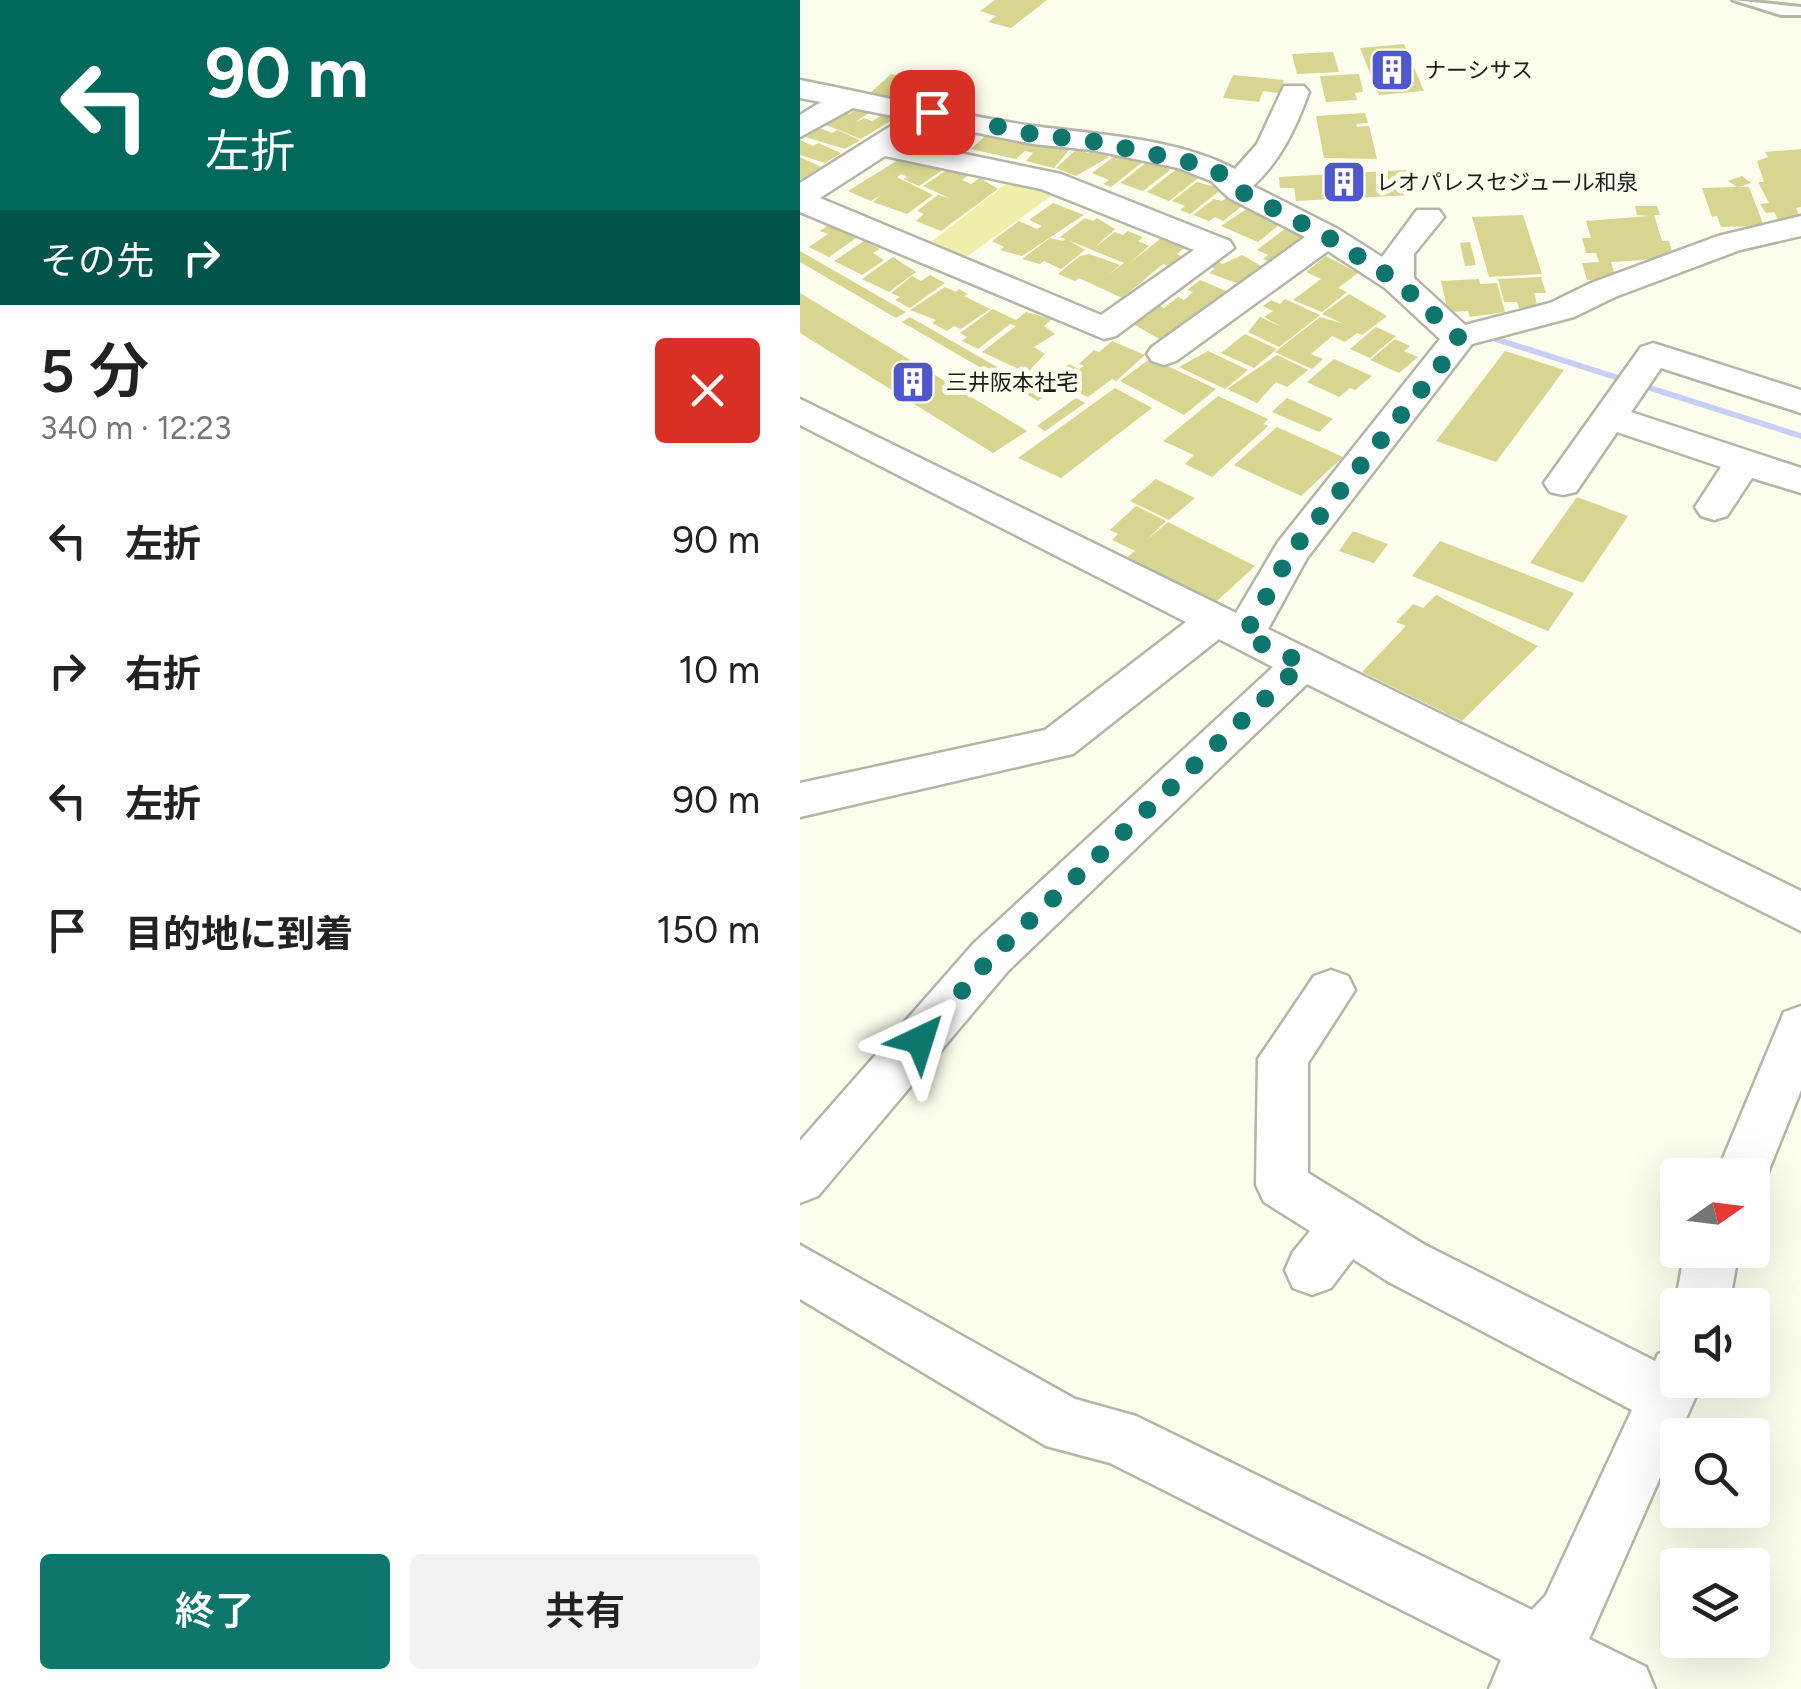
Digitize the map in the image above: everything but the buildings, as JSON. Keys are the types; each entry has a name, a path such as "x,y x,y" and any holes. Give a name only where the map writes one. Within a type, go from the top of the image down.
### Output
{"street":[{"path":"800,88 1186,161 1222,174 1234,186 1326,236 1397,281 1458,337"},
{"path":"800,128 846,99"},
{"path":"1234,186 1256,169 1300,104"},
{"path":"800,199 932,112"},
{"path":"800,199 1104,329 1218,248 1050,181 880,146"},
{"path":"1397,281 1398,253 1428,217"},
{"path":"1458,337 1562,310 1603,290 1730,243 1801,226"},
{"path":"1164,354 1326,236"},
{"path":"800,800 1058,742 1229,629 1454,349 1458,337"},
{"path":"1563,483 1653,354 1798,401"},
{"path":"800,410 1229,629 1801,912"},
{"path":"1608,417 1801,482"},
{"path":"1714,507 1743,463"},
{"path":"800,1179 991,957 1303,663"},
{"path":"1331,990 1283,1059 1282,1185 1406,1263 1660,1380"},
{"path":"1749,1158 1801,1026"},
{"path":"1312,1270 1347,1226"},
{"path":"800,1270 1066,1426 1116,1436 1529,1668 1624,1689"},
{"path":"1529,1668 1568,1617 1668,1398"}],"lane":[{"path":"1741,0 1781,11 1801,10"}],"shaded area":[{"path":"1012,179 1058,191 962,260 925,247"}],"waterway":[{"path":"1486,336 1801,436"}],"place":[{"name":"ナーシサス","path":"1392,70"},
{"name":"レオパレスセジュール和泉","path":"1344,182"},
{"name":"三井阪本社宅","path":"913,382"}],"route":[{"path":"920,1040 991,957 1303,663 1244,636 1292,551 1454,349 1458,337 1397,281 1326,236 1240,191 1222,174 1186,161 932,112"}]}
